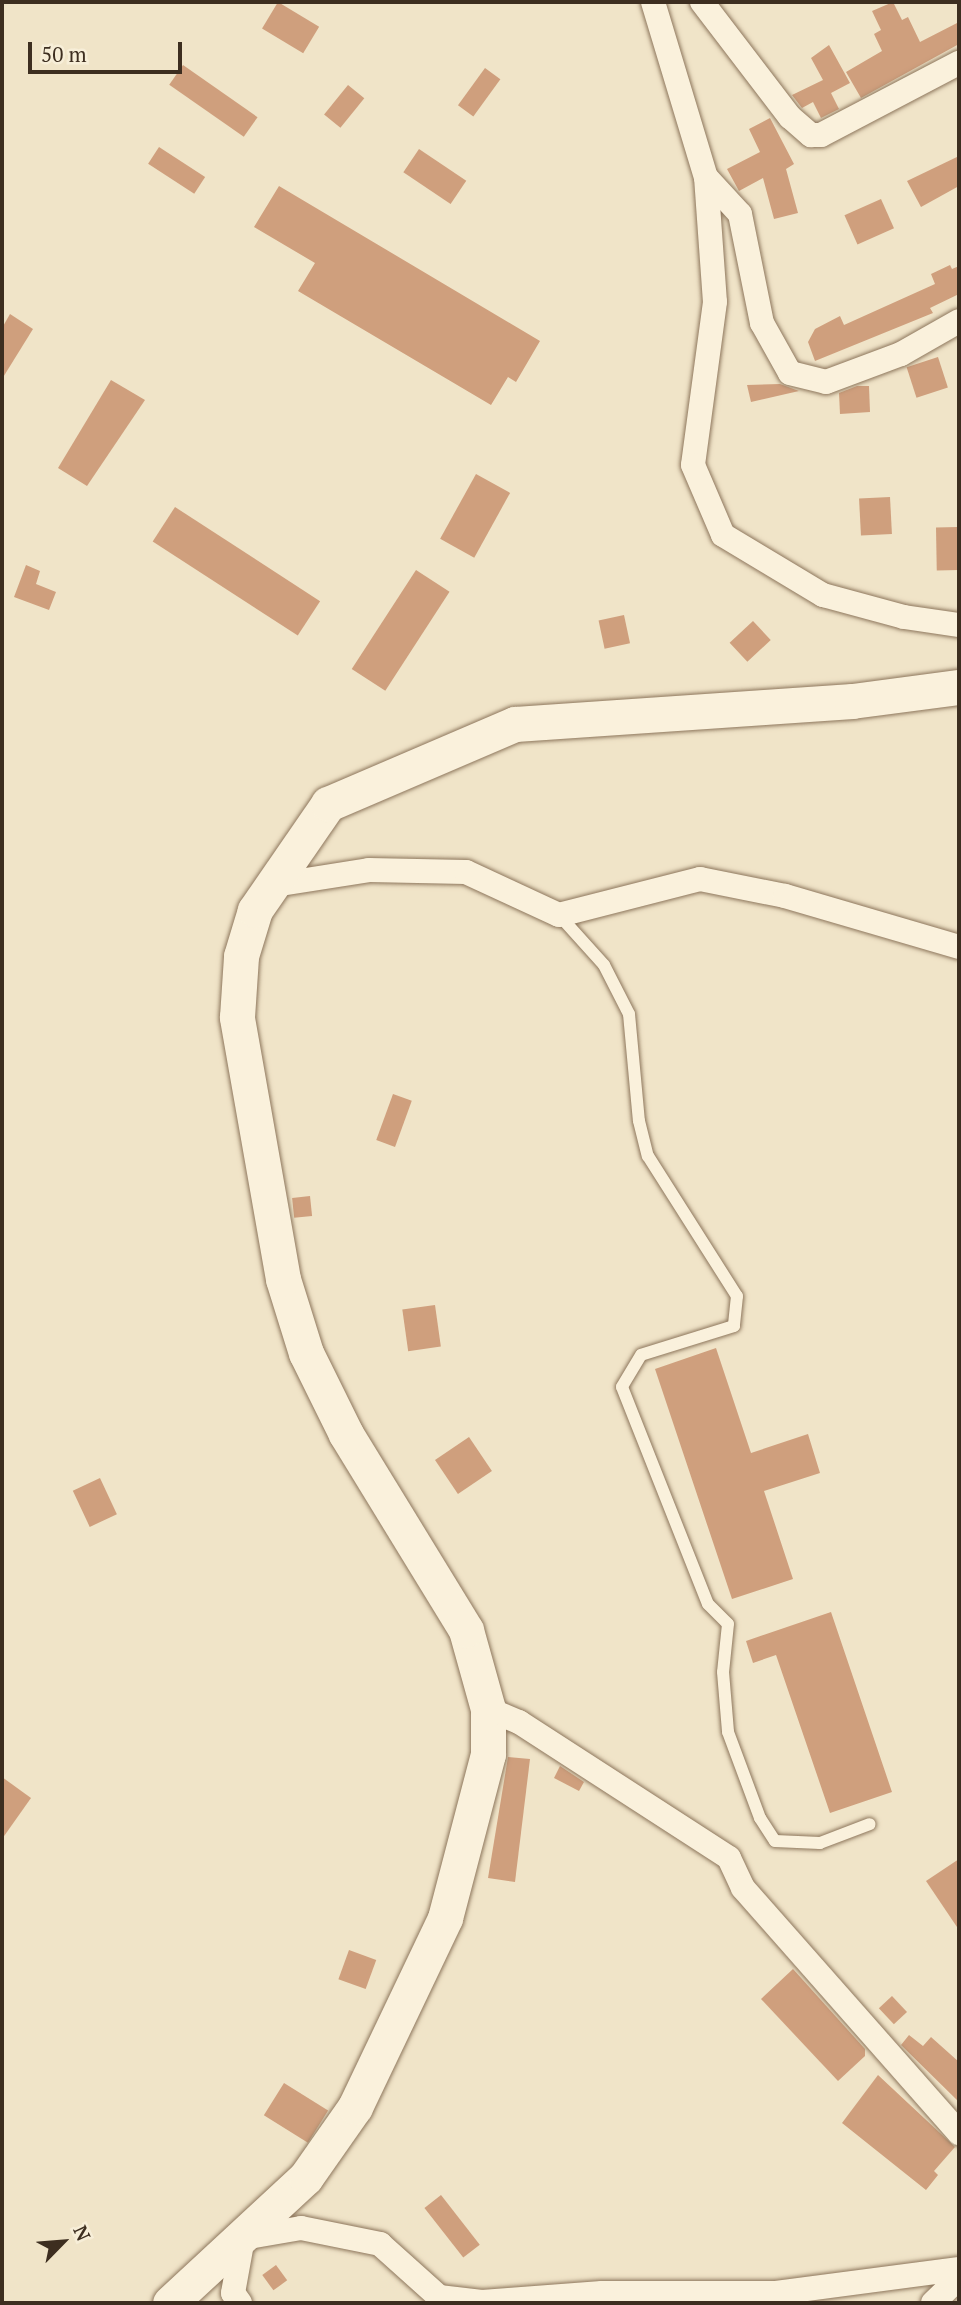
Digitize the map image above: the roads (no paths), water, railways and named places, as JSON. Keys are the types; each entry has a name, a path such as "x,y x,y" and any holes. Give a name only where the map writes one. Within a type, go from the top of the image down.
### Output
{"street":[{"path":"653,2 706,177 715,302 693,464 723,536 822,595 904,617 959,625"},
{"path":"702,2 790,117 811,135 821,135 959,63"},
{"path":"706,177 740,214 762,323 790,373 826,382 901,354 959,320"},
{"path":"170,2303 306,2177 373,2075 445,1917 488,1754 488,1709 466,1630 346,1434 306,1353 283,1279 237,1017 241,956 247,930 268,886 328,804 515,724 852,701 959,688"},
{"path":"268,886 369,870 466,872 559,915 700,879 785,896 959,947"},
{"path":"488,1709 519,1723 729,1858 743,1888 959,2133"},
{"path":"243,2238 301,2228 380,2244 442,2300 482,2302 602,2293 776,2293 959,2269"},
{"path":"237,2298 243,2238"},
{"path":"933,2303 959,2278"}],"lane":[{"path":"559,915 604,965 629,1014 639,1121 648,1156 737,1296 734,1326 641,1355 622,1387 708,1604 727,1624 723,1672 728,1732 760,1818 775,1841 820,1843 870,1824"}]}
